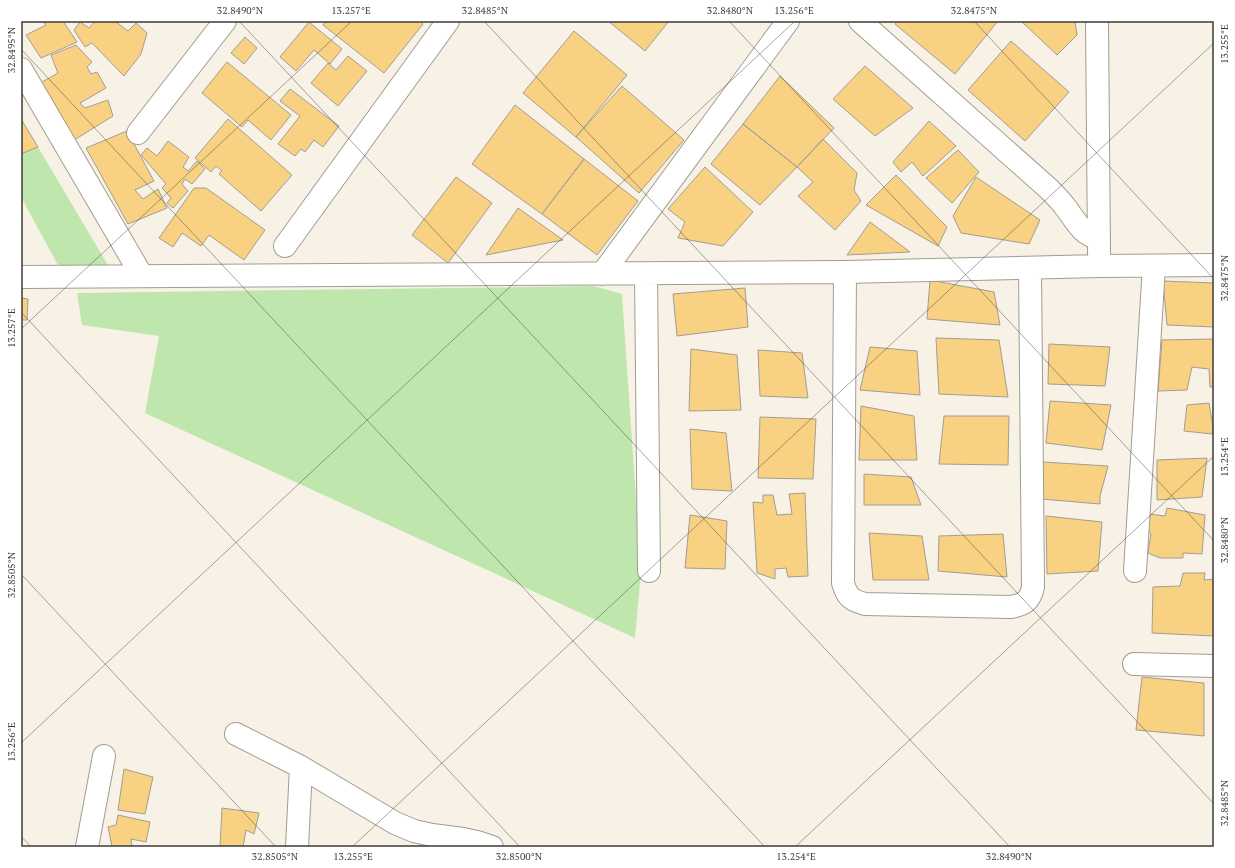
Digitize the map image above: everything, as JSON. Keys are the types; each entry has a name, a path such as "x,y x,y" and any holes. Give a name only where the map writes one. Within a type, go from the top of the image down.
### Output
{"street":[{"path":"138,133 225,21"},
{"path":"285,246 448,21"},
{"path":"602,274 788,21"},
{"path":"860,21 1049,189 1058,198 1077,226 1092,237 1098,238"},
{"path":"1097,21 1098,238 1100,266"},
{"path":"21,70 142,276"},
{"path":"21,277 845,272 1214,265"},
{"path":"1135,571 1154,266"},
{"path":"845,272 844,583 846,592 855,602 865,604 1010,607 1019,606 1026,602 1031,595 1033,587 1030,268"},
{"path":"646,274 649,571"},
{"path":"1134,664 1214,666"},
{"path":"236,734 301,767 395,823 426,834 477,842 492,847"},
{"path":"87,847 104,756"},
{"path":"297,847 301,767"}],"green space":[{"path":"38,147 109,267 59,267 21,197 21,154"},
{"path":"594,286 622,294 641,572 635,638 145,413 159,336 82,325 77,293"}],"building":[{"path":"42,21 63,21 77,42 41,58 26,35 46,25"},
{"path":"95,21 115,21 128,31 136,23 147,33 141,54 124,76 92,43 85,47 74,30 80,22 89,28"},
{"path":"326,21 420,21 423,24 384,73 323,25"},
{"path":"608,21 669,21 645,51"},
{"path":"898,21 998,21 955,74 895,24"},
{"path":"1021,21 1075,21 1077,35 1057,55"},
{"path":"309,22 342,49 330,64 314,50 296,71 280,57"},
{"path":"574,31 627,75 576,137 523,93"},
{"path":"245,37 257,48 244,64 231,53"},
{"path":"1011,41 1069,92 1025,141 968,90"},
{"path":"76,45 92,62 87,67 91,74 97,72 106,88 80,103 85,108 108,100 113,116 71,142 35,86 58,73 51,55"},
{"path":"348,56 367,71 338,106 311,83 328,63 336,70"},
{"path":"227,62 291,115 271,140 248,120 242,127 202,93"},
{"path":"865,66 913,108 875,136 833,99"},
{"path":"780,76 834,128 797,167 743,124"},
{"path":"622,86 684,140 639,193 576,137"},
{"path":"290,89 339,126 323,147 314,140 305,152 301,149 295,156 278,144 300,116 280,101"},
{"path":"515,105 584,159 542,214 472,164"},
{"path":"21,119 38,147 21,154"},
{"path":"228,119 292,175 261,211 219,174 222,171 216,166 211,172 195,158"},
{"path":"929,121 956,146 923,176 912,162 901,172 893,162"},
{"path":"743,124 797,167 760,205 711,164"},
{"path":"127,131 154,181 135,190 143,199 158,189 167,208 128,224 86,148"},
{"path":"823,139 857,173 854,190 861,201 835,230 798,196 813,182 797,167"},
{"path":"168,141 189,157 183,167 188,171 197,161 205,169 192,184 185,179 182,184 188,191 173,208 167,203 171,198 162,188 166,184 141,155 147,148 157,156"},
{"path":"958,150 979,172 952,203 926,178"},
{"path":"584,159 638,201 597,255 542,214"},
{"path":"705,167 753,212 723,246 678,238 685,222 668,209"},
{"path":"896,175 947,227 938,246 866,205"},
{"path":"456,177 492,203 448,263 412,235"},
{"path":"976,177 1040,220 1029,244 961,233 953,216"},
{"path":"194,188 206,188 265,230 244,260 209,235 201,246 182,233 173,247 159,238"},
{"path":"518,208 563,240 486,255"},
{"path":"870,222 910,252 847,255"},
{"path":"930,280 994,292 1000,325 927,319"},
{"path":"1163,281 1214,283 1214,327 1167,325"},
{"path":"745,288 748,327 677,336 673,294"},
{"path":"21,298 28,299 27,320 21,320"},
{"path":"936,338 999,340 1008,397 939,394"},
{"path":"1214,339 1214,387 1210,387 1209,369 1192,367 1187,390 1158,391 1162,340"},
{"path":"1049,344 1110,347 1105,386 1048,384"},
{"path":"870,347 917,351 920,395 860,390"},
{"path":"691,349 737,355 741,410 689,411"},
{"path":"758,350 802,353 808,398 760,396"},
{"path":"1050,401 1111,405 1102,450 1046,443"},
{"path":"1209,403 1213,427 1212,434 1184,431 1187,405"},
{"path":"861,406 914,416 917,460 859,460"},
{"path":"944,416 1009,416 1008,465 939,464"},
{"path":"760,417 816,419 813,479 758,478"},
{"path":"690,429 726,433 732,491 692,489"},
{"path":"1207,458 1202,497 1157,500 1157,460"},
{"path":"1043,462 1108,466 1100,496 1100,504 1041,499"},
{"path":"864,474 911,477 921,505 864,505"},
{"path":"805,493 808,576 788,577 786,568 775,569 775,579 757,573 753,502 763,503 763,495 773,495 777,515 792,514 789,494"},
{"path":"1167,508 1205,515 1202,554 1183,553 1183,558 1160,558 1148,553 1151,534 1146,528 1149,514 1165,516"},
{"path":"690,515 727,521 725,569 685,568"},
{"path":"1046,516 1102,522 1098,571 1047,574"},
{"path":"869,533 922,536 929,580 873,580"},
{"path":"1003,534 1007,577 938,571 939,536"},
{"path":"1183,573 1205,573 1204,580 1214,579 1214,636 1152,633 1153,587 1180,586"},
{"path":"1142,677 1204,683 1204,736 1136,730"},
{"path":"124,769 153,777 145,814 118,810"},
{"path":"222,808 259,813 254,834 246,830 243,847 220,847"},
{"path":"118,815 150,822 146,842 131,839 132,847 112,847 108,827 116,825"}]}
